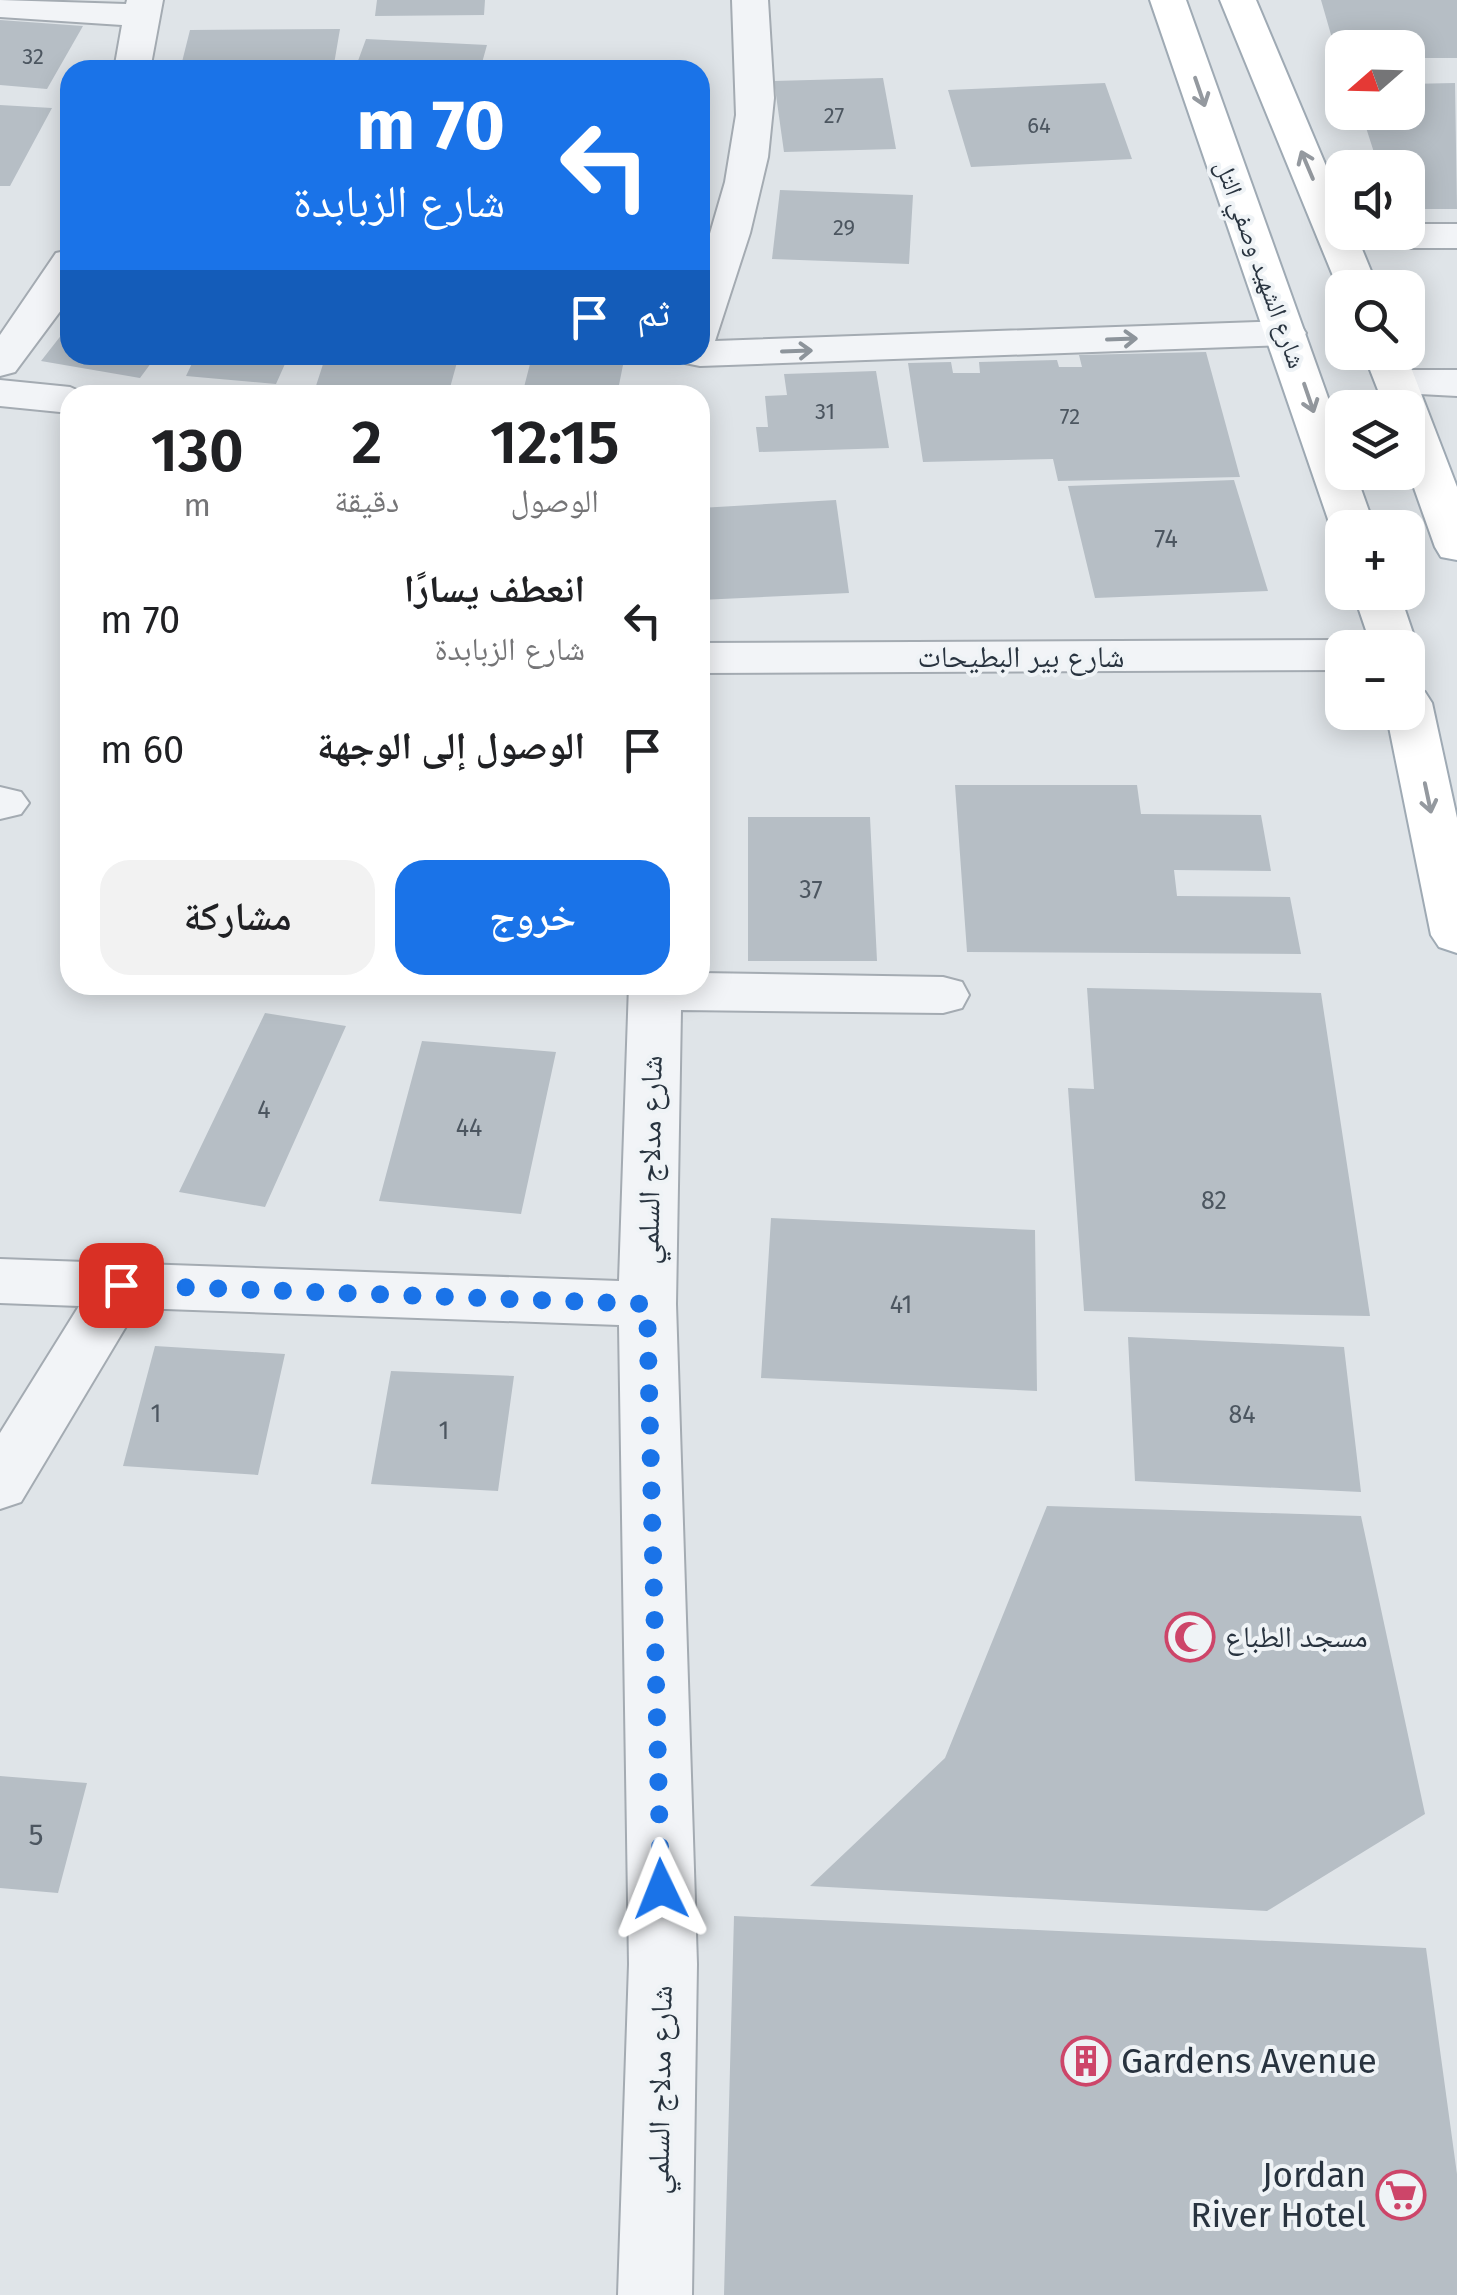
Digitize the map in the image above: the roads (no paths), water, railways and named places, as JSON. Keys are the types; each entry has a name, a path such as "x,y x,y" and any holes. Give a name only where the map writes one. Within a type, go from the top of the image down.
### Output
{"main road":[{"name":"شارع الشهيد وصفي التل","path":"1168,0 1348,510"},
{"path":"1238,0 1325,210"},
{"path":"1399,389 1457,546"},
{"path":"1414,730 1457,936"}],"street":[{"path":"710,298 742,188 753,131 755,76 750,0"},
{"path":"0,6 143,8 134,60"},
{"path":"710,185 742,188"},
{"path":"1425,236 1457,236"},
{"path":"0,363 60,280"},
{"path":"710,354 1285,332"},
{"path":"1399,389 1457,383"},
{"path":"0,393 60,399"},
{"name":"شارع بير البطيحات","path":"710,658 1325,655"},
{"path":"710,989 943,995"},
{"name":"شارع مدلاج السلمي","path":"655,995 647,1304 663,1964 655,2295"},
{"path":"0,1280 647,1304"},
{"path":"0,1485 121,1285"}],"place":[{"name":"مسجد الطباع","path":"1190,1637"},
{"name":"Gardens Avenue","path":"1086,2061"},
{"name":"Jordan River Hotel","path":"1401,2195"}]}
